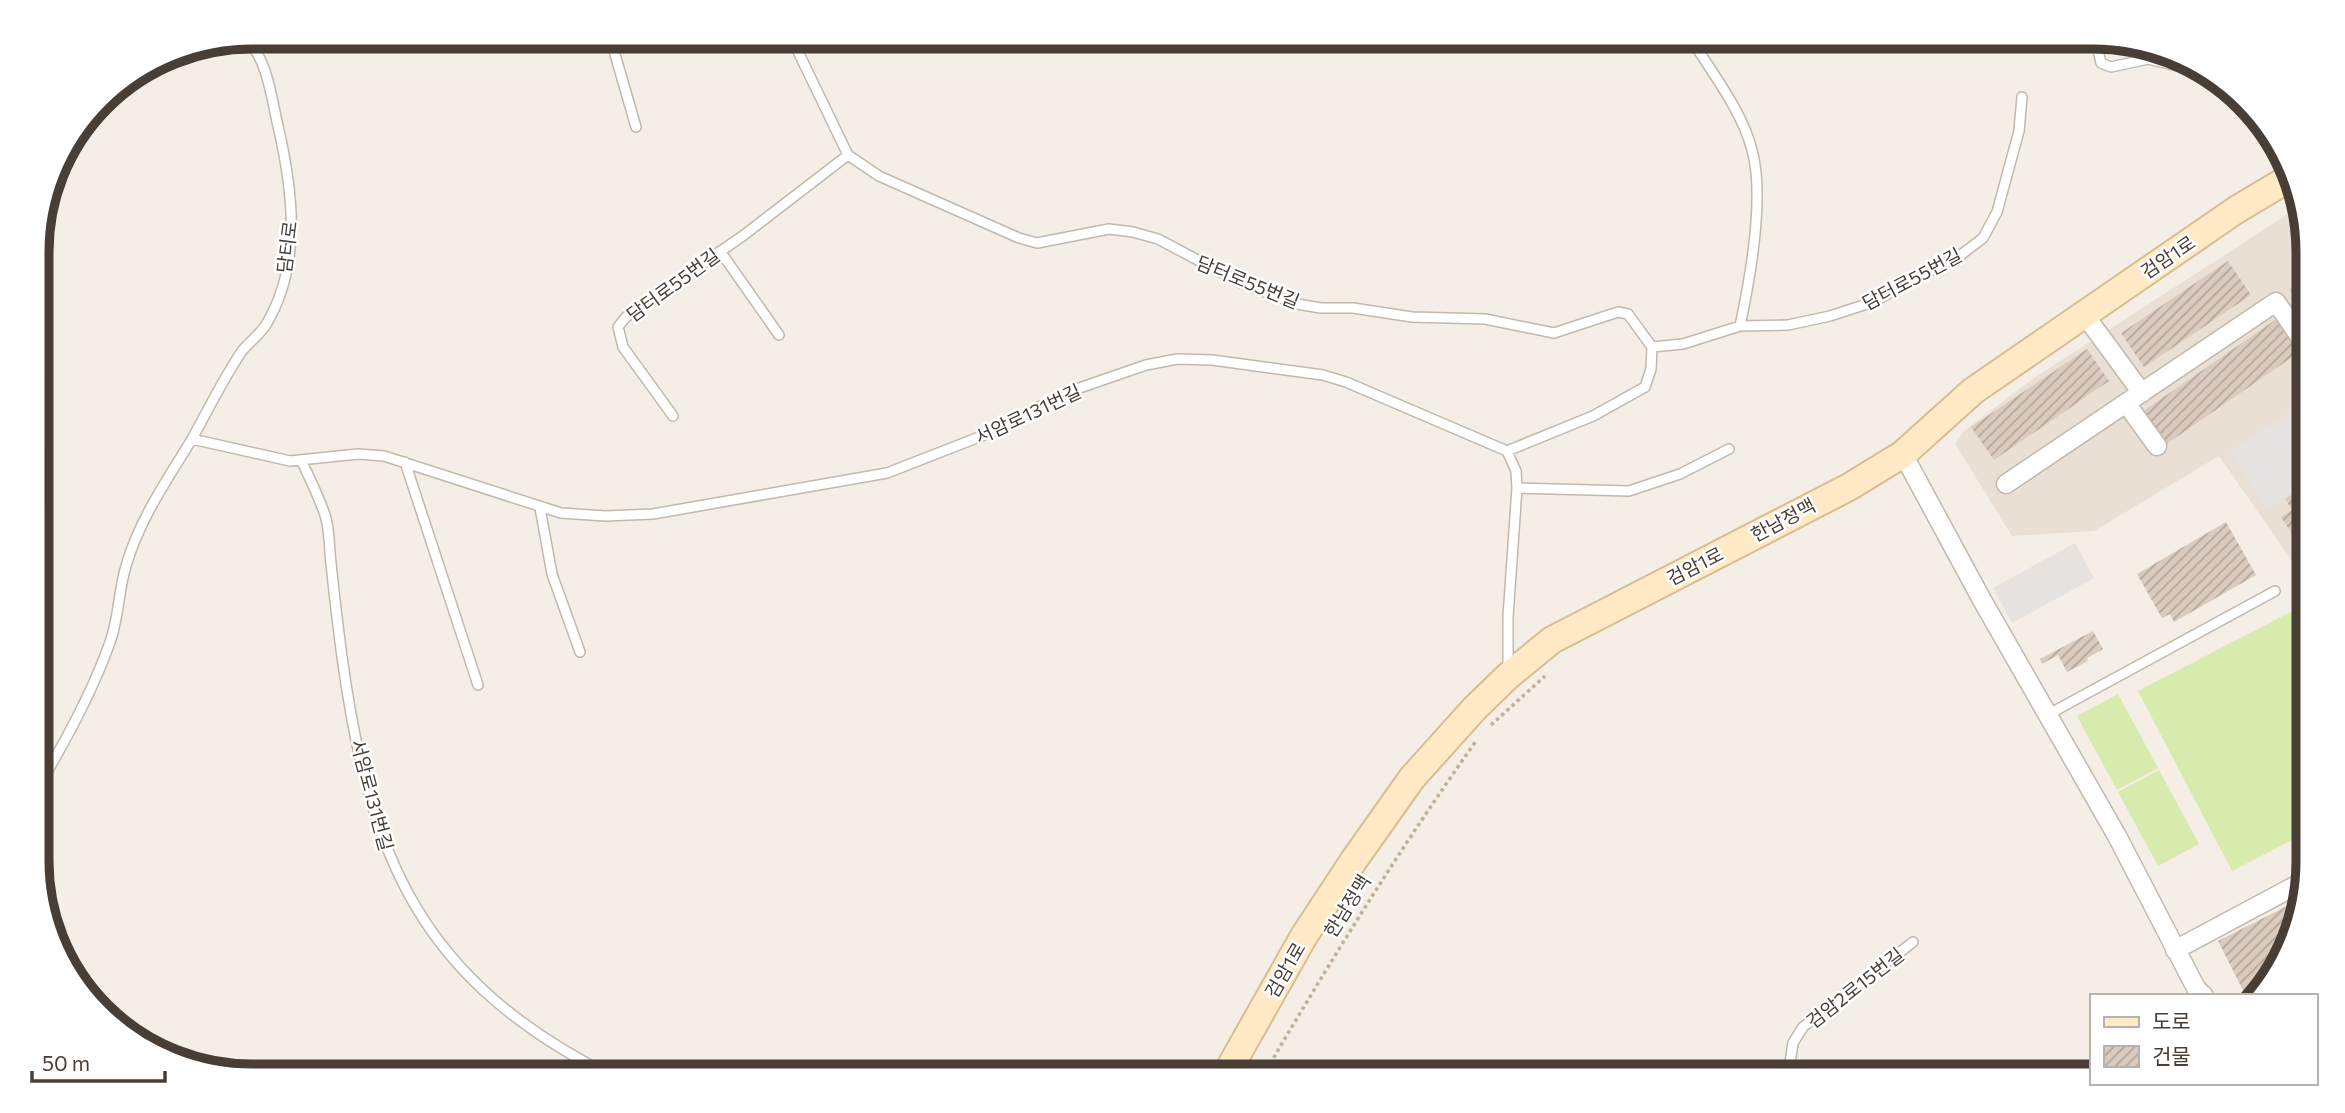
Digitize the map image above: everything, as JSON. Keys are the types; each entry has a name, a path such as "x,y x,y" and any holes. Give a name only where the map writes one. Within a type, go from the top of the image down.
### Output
{"street":[{"name":"검암1로","path":"1231,1064 1304,936 1353,860 1412,778 1508,676 1552,640 1849,487 1903,454 1973,391 2284,182"},
{"path":"2006,484 2276,302 2296,331"},
{"path":"2084,314 2134,398 2157,446"},
{"path":"1903,454 1982,600 2117,835 2175,950 2202,994"},
{"path":"2175,950 2294,886"}],"lane":[{"name":"담터로","path":"192,439 229,372 266,324 283,282 292,234 291,196 269,86 261,57 255,49"},
{"path":"613,49 636,127"},
{"path":"797,49 848,155"},
{"path":"1697,49 1739,119 1755,163 1754,227 1740,326"},
{"path":"2098,49 2101,63 2111,67 2148,59 2173,65"},
{"name":"담터로55번길","path":"673,416 623,347 618,327 626,317 848,155 861,166 892,181 992,227 1038,243 1109,229 1133,232 1158,239 1241,283 1297,304 1321,308 1353,308 1412,317 1485,318 1553,333 1618,312 1628,314 1652,347 1683,344 1740,326 1788,325 1830,316 1873,302 1962,254 1983,238 1997,212 2019,131 2022,97"},
{"path":"720,251 779,335"},
{"path":"1508,676 1508,617 1517,488 1516,471 1507,451 1593,416 1645,387 1651,369 1652,347"},
{"name":"서암로131번길","path":"192,439 302,462 358,454 405,462 561,513 605,516 653,514 887,473 992,432 1065,393 1146,365 1177,359 1212,360 1346,382 1507,451"},
{"path":"49,767 99,673 111,640 125,567 139,528 192,439"},
{"path":"1517,488 1629,491 1680,474 1729,449"},
{"name":"서암로131번길","path":"302,462 326,517 353,724 376,825 388,857 420,916 454,961 534,1032 587,1064"},
{"path":"405,462 478,685"},
{"path":"540,508 552,574 580,652"},
{"path":"2049,714 2275,591"},
{"name":"검암2로15번길","path":"1790,1064 1793,1043 1803,1027 1913,942"}],"path":[{"name":"한남정맥","path":"1270,1064 1337,948 1481,734 1552,670"}],"shaded area":[{"path":"2291,212 2296,252 2296,564 2219,456 2094,531 2012,536 1955,444 1964,431 2034,378"},
{"path":"2296,408 2296,491 2266,509 2229,451"},
{"path":"2075,543 2094,578 2012,623 1993,588"}],"green space":[{"path":"2296,609 2296,838 2232,871 2138,691"},
{"path":"2118,694 2158,768 2117,790 2077,716"},
{"path":"2159,770 2199,844 2158,866 2118,792"}],"building":[{"path":"2228,261 2251,295 2144,367 2121,333"},
{"path":"2296,284 2296,299 2289,289"},
{"path":"2281,316 2296,338 2296,355 2165,445 2142,412"},
{"path":"2087,349 2109,381 1994,460 1971,427"},
{"path":"2296,492 2296,540 2281,517 2292,510 2285,499"},
{"path":"2226,522 2256,575 2174,622 2170,614 2162,618 2137,574"},
{"path":"2093,631 2103,649 2087,658 2088,661 2067,672 2058,655 2042,664 2040,659"},
{"path":"2291,904 2281,939 2269,962 2246,994 2218,941"}]}
